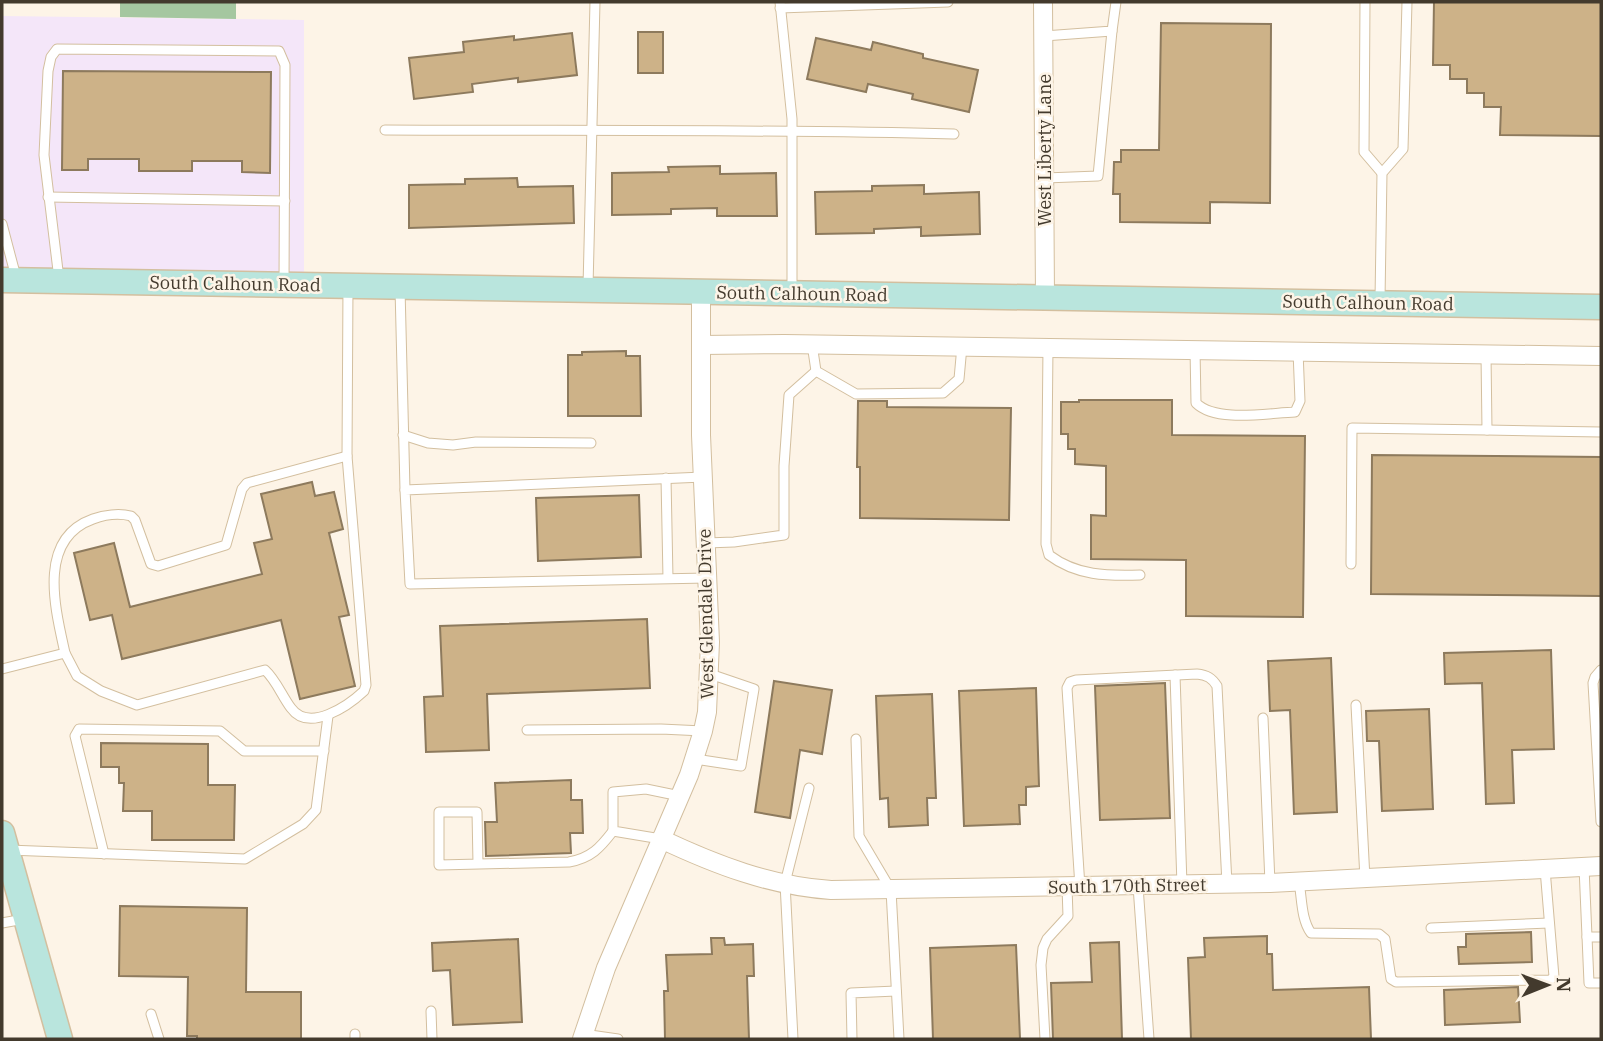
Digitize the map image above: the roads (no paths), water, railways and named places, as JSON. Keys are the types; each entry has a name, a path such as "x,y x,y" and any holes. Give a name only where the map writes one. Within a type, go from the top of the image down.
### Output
{"street":[{"name":"West Liberty Lane","path":"1043,2 1045,298"},
{"name":"South Calhoun Road","path":"10,280 1601,307"},
{"name":"West Glendale Drive","path":"582,1037 606,968 680,796 703,731 710,674 703,477 701,292"},
{"path":"702,345 812,344 1601,356"},
{"name":"South 170th Street","path":"662,839 751,876 831,890 1270,883 1592,866"},
{"path":"3,844 60,1039"}],"lane":[{"path":"588,290 595,2"},
{"path":"792,293 791,130 780,5 948,2"},
{"path":"1045,178 1098,176 1116,2"},
{"path":"1365,2 1364,152 1382,173"},
{"path":"1380,304 1382,173 1403,149 1407,2"},
{"path":"1044,36 1112,31"},
{"path":"59,281 44,155 48,71 51,57 57,49 279,51 285,65 284,285"},
{"path":"385,130 791,130 954,134"},
{"path":"48,197 285,201"},
{"path":"2,224 10,280"},
{"path":"347,456 247,483 242,489 226,545 158,566 151,564 135,520 131,516 102,516 79,524 61,543 54,570 55,610 65,653 77,676 101,691 137,705 265,670 293,711 306,717 328,716 360,695 366,685 347,456 348,285"},
{"path":"400,287 402,435 410,584 708,578"},
{"path":"812,344 816,371"},
{"path":"816,371 856,394 943,393 959,379 962,346"},
{"path":"1048,347 1046,544 1049,555 1073,569 1102,576 1140,575"},
{"path":"1195,349 1196,403 1203,410 1230,415 1295,412 1300,401 1298,351"},
{"path":"1486,355 1487,430"},
{"path":"706,543 758,540 784,535 784,466 789,395 816,371"},
{"path":"1350,564 1352,428 1601,432"},
{"path":"402,435 428,443 453,445 476,442 591,443"},
{"path":"405,490 703,477"},
{"path":"666,478 668,578"},
{"path":"2,669 65,653"},
{"path":"1601,670 1594,683 1601,820"},
{"path":"695,759 741,766 754,689 710,674"},
{"path":"1045,1039 1041,965 1046,939 1066,921 1074,887 1067,688 1070,682 1175,675 1206,675 1213,679 1217,686 1227,884"},
{"path":"1175,675 1182,885"},
{"path":"1356,705 1365,879"},
{"path":"3,844 104,854 245,859 311,818 316,810 328,716"},
{"path":"1263,718 1270,883"},
{"path":"104,854 75,736 79,729 220,731 244,751 324,751"},
{"path":"527,730 703,731"},
{"path":"856,739 859,836 891,890 899,1039"},
{"path":"793,1039 785,883 808,788"},
{"path":"478,864 477,812 439,812 439,865 478,864 582,860 596,852 613,831 612,792 646,789 680,796"},
{"path":"613,831 662,839"},
{"path":"1592,866 1587,937 1589,983 1601,983"},
{"path":"1300,882 1303,910 1311,933 1378,934 1385,939 1391,979 1396,982 1553,979 1545,869"},
{"path":"1138,886 1149,1039"},
{"path":"2,923 27,919"},
{"path":"1431,928 1549,923"},
{"path":"1587,937 1601,937"},
{"path":"852,1039 851,993 897,991"},
{"path":"431,1011 432,1039"},
{"path":"151,1014 159,1039"},
{"path":"582,1037 618,1039"}]}
